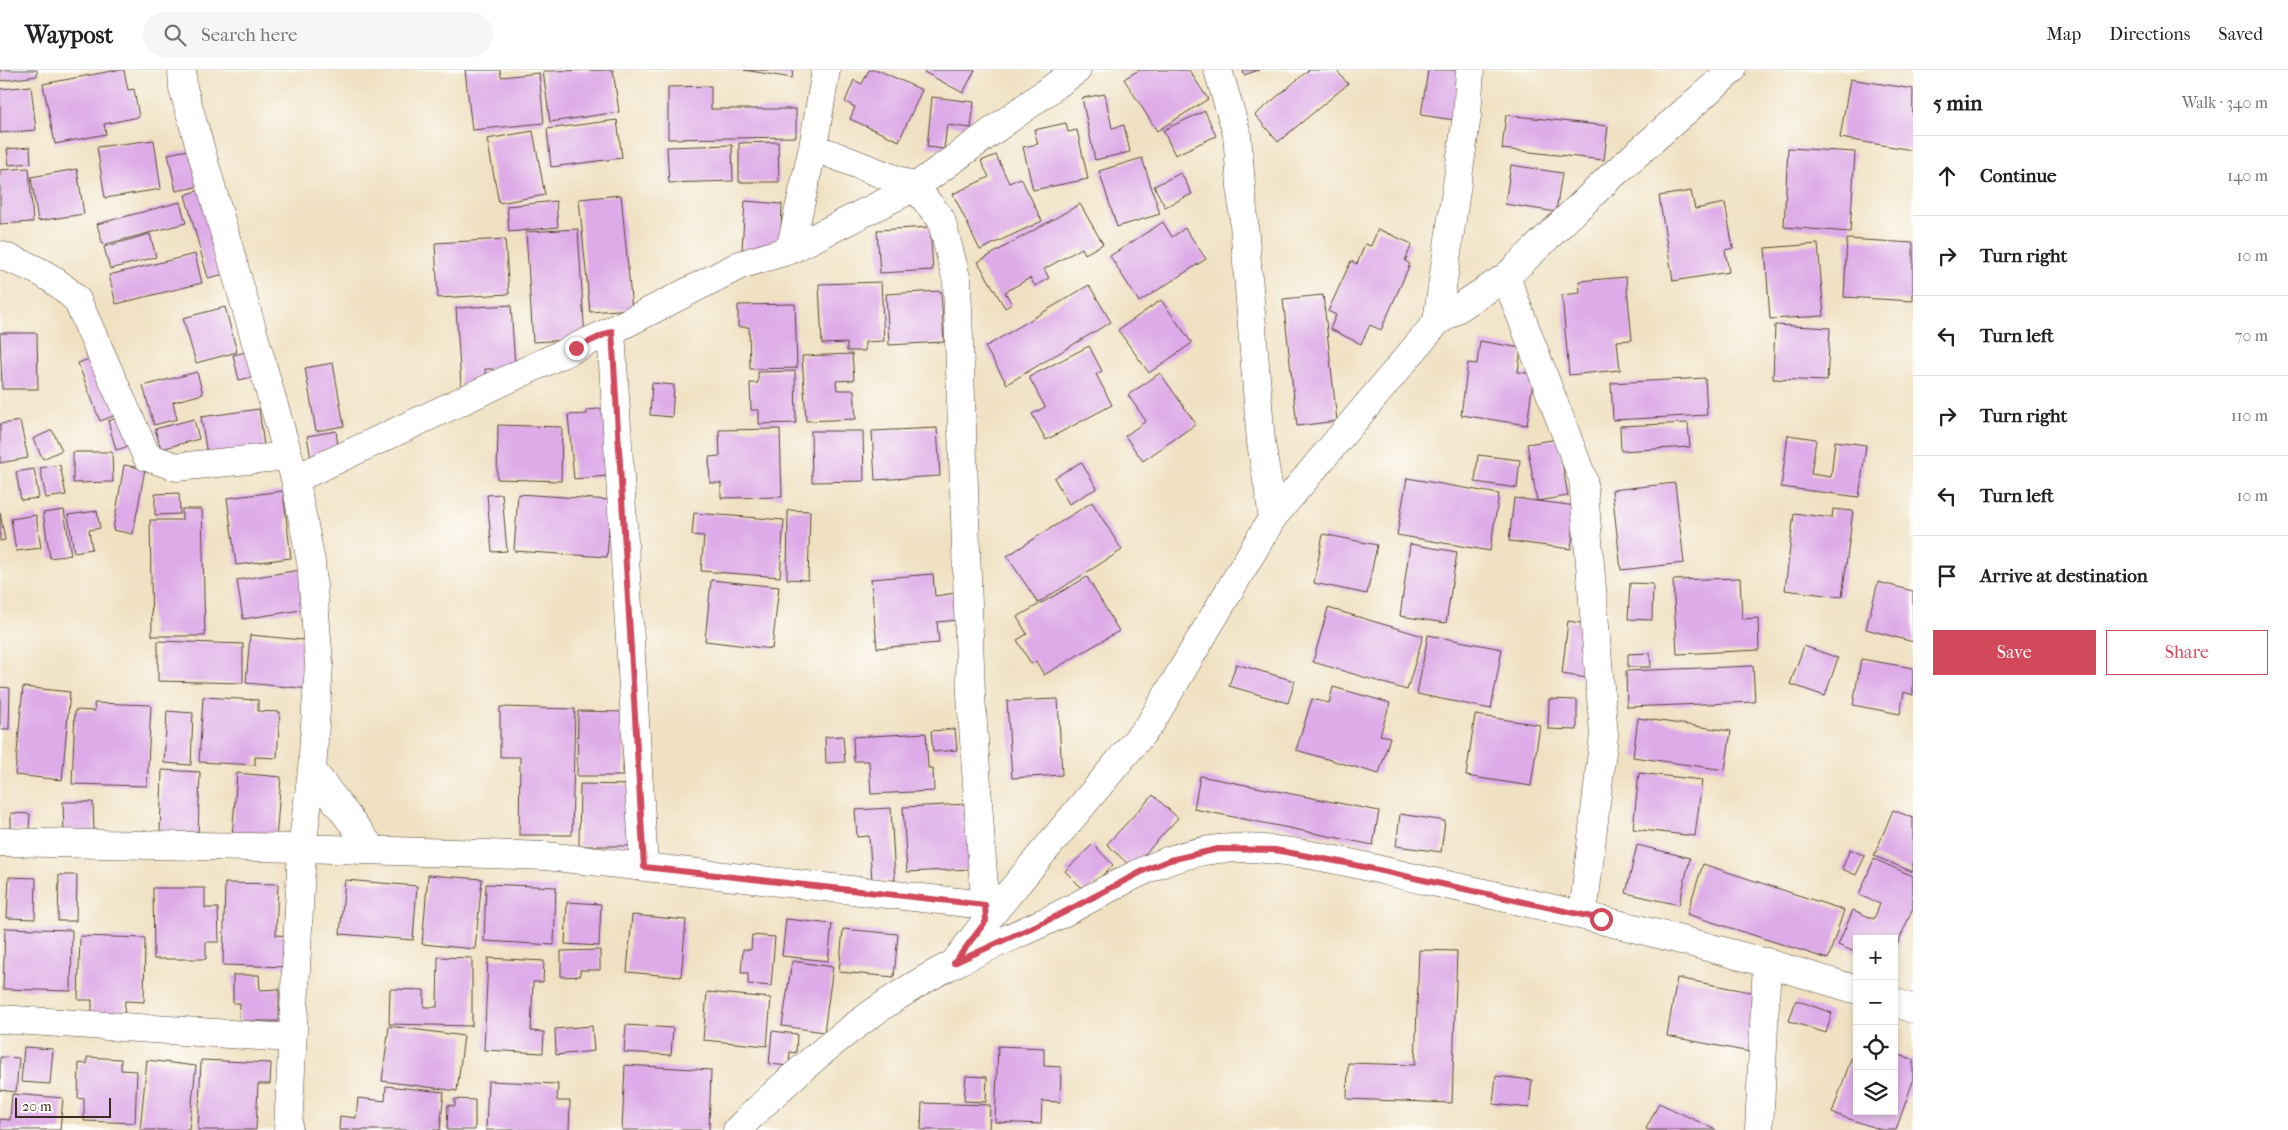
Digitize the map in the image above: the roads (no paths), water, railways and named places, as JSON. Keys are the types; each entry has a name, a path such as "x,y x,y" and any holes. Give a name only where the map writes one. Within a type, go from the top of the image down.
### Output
{"street":[{"path":"182,70 185,97 291,467 311,562 319,664 312,770 302,848 291,1038 288,1130"},
{"path":"790,250 813,147 826,70"},
{"path":"0,255 36,268 51,277 77,300 147,457 177,467 291,467 612,331 740,265 790,250 915,187 1077,70"},
{"path":"1218,70 1237,134 1260,442 1273,517"},
{"path":"1437,322 1467,115 1470,70"},
{"path":"954,963 985,913 1150,724 1273,517 1437,322 1506,277 1607,180 1732,70"},
{"path":"813,147 915,187 941,219 957,281 971,695 985,913"},
{"path":"1506,277 1583,479 1604,735 1583,914"},
{"path":"612,331 644,867"},
{"path":"312,770 373,850"},
{"path":"0,842 302,848 546,856 644,867 985,913"},
{"path":"737,1130 768,1099 837,1040 896,998 954,963 1057,916 1145,870 1170,860 1218,849 1275,850 1337,861 1583,914 1768,962 1853,989"},
{"path":"1759,1130 1768,962"},
{"path":"1898,1003 1913,1009"},
{"path":"0,1019 291,1038"}]}
